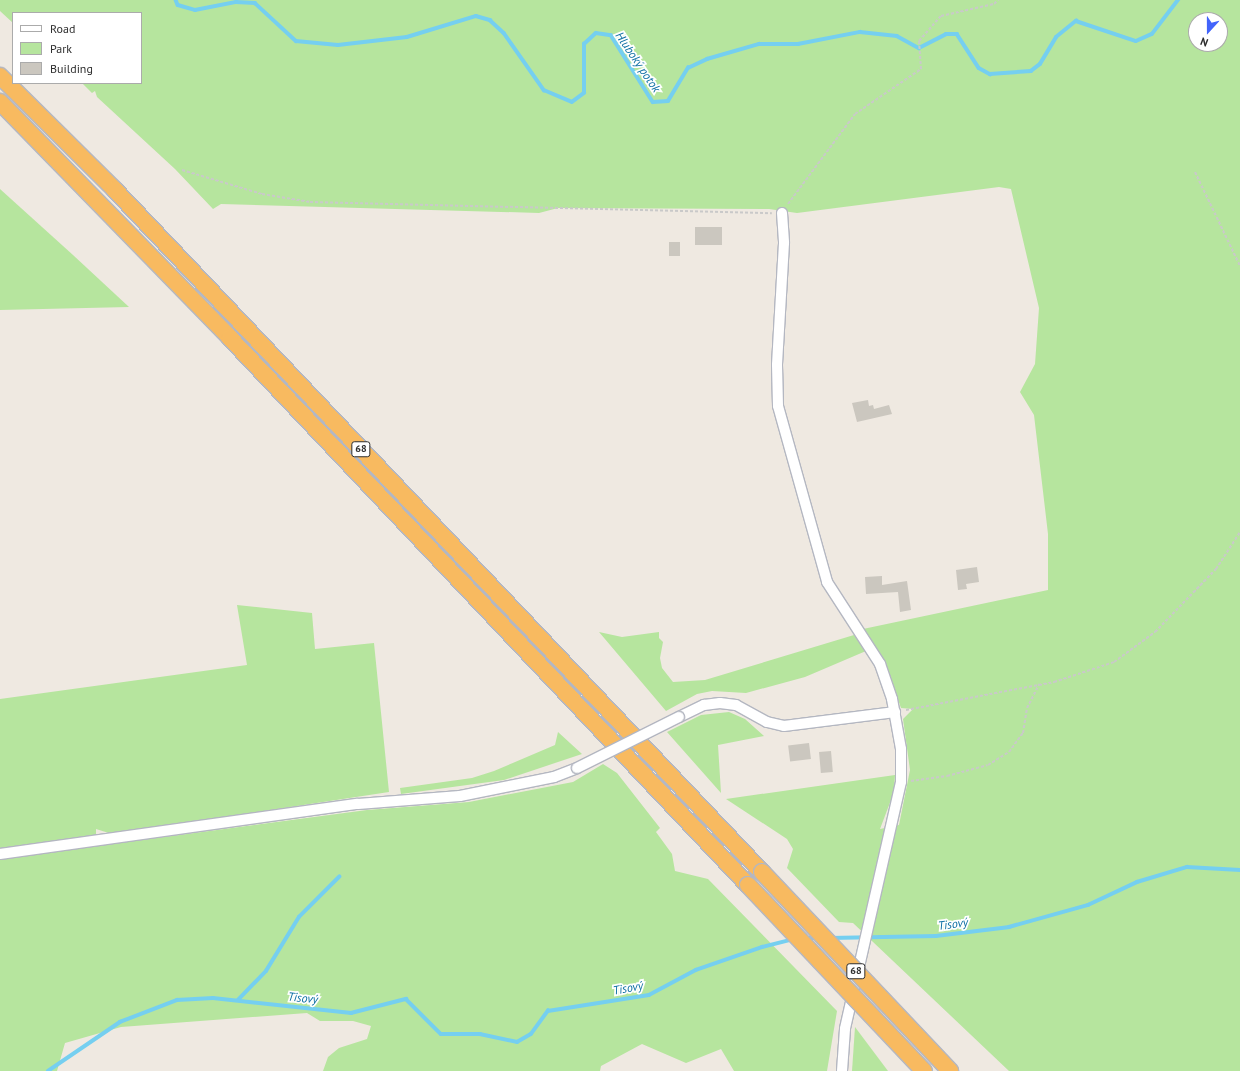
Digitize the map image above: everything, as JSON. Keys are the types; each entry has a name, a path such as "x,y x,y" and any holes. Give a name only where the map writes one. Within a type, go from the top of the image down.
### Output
{"highway":[{"name":"68","path":"0,76 120,196 950,1071"},
{"name":"68","path":"0,102 219,327 924,1071"}],"street":[{"path":"782,213 784,243 777,365 778,406 827,582 880,664 895,712 902,782 845,1029 842,1071"},
{"path":"0,854 358,804 460,796 554,777 577,768 704,705 720,703 736,705 767,722 784,726 895,712"}],"path":[{"path":"182,170 262,194 310,202 782,213 855,114 921,69 919,41 941,16 994,4 998,0"},
{"path":"1195,172 1240,266"},
{"path":"895,712 1040,684 1114,662 1155,632 1216,569 1240,532"},
{"path":"902,782 947,776 981,767 1009,752 1023,733 1027,708 1040,684"}],"green space":[{"path":"0,0 1240,0 1240,1071 1009,1071 853,923 839,922 787,868 793,849 787,839 726,799 895,775 894,792 880,829 899,825 910,770 903,719 913,709 901,708 889,674 863,629 1048,590 1048,534 1034,415 1020,392 1035,364 1039,308 1011,189 999,187 797,213 769,209 558,208 539,213 221,204 213,209 175,169 97,97 95,91 92,93 83,84 142,84 142,12 12,12 12,22 0,11"},
{"path":"0,189 73,255 129,307 0,310"},
{"path":"237,605 312,613 315,649 374,643 389,792 112,834 96,829 96,836 0,849 0,699 247,665"},
{"path":"599,632 622,637 659,632 659,638 663,642 660,658 662,668 673,682 705,680 854,635 866,651 805,677 746,693 712,691 697,694 666,711"},
{"path":"729,712 745,719 764,736 718,745 721,793 667,732 701,715"},
{"path":"558,732 582,754 504,780 401,794 400,788 472,778 494,771 555,745"},
{"path":"603,764 617,773 660,828 656,832 672,854 675,871 708,879 837,1011 827,1071 734,1071 721,1049 686,1063 642,1044 601,1066 600,1071 323,1071 328,1057 339,1048 367,1039 371,1026 353,1021 320,1021 307,1013 121,1027 65,1043 57,1071 0,1071 0,859 367,810 469,802 573,782"},
{"path":"855,1027 888,1071 852,1071"}],"building":[{"path":"695,227 722,227 722,245 695,245"},
{"path":"669,242 680,242 680,256 669,256"},
{"path":"868,400 869,406 873,405 874,409 889,405 892,414 857,422 852,403"},
{"path":"977,567 979,582 966,584 967,589 958,590 956,570"},
{"path":"882,576 882,585 907,581 911,610 900,612 898,592 866,594 865,577"},
{"path":"809,743 811,759 790,761 788,746"},
{"path":"831,751 833,772 821,773 819,752"}],"waterway":[{"name":"Hluboký potok","path":"176,0 178,5 195,10 236,2 255,3 296,41 338,45 407,37 476,16 490,20 504,33 544,90 572,102 584,93 584,44 596,33 611,35 653,102 668,101 688,68 707,59 759,44 798,44 860,32 897,36 919,48 946,34 957,34 979,68 990,74 1031,71 1040,64 1056,37 1076,21 1136,41 1152,34 1178,0"},
{"name":"Tisový","path":"830,938 936,936 1009,927 1088,905 1137,882 1187,867 1240,870"},
{"path":"238,1000 266,971 299,917 339,877"},
{"name":"Tisový","path":"804,938 818,938"},
{"name":"Tisový","path":"48,1071 120,1022 177,1000 213,998 351,1013 406,999 441,1034 480,1034 517,1042 531,1034 548,1011 649,995 696,970 762,947 794,939"}]}
